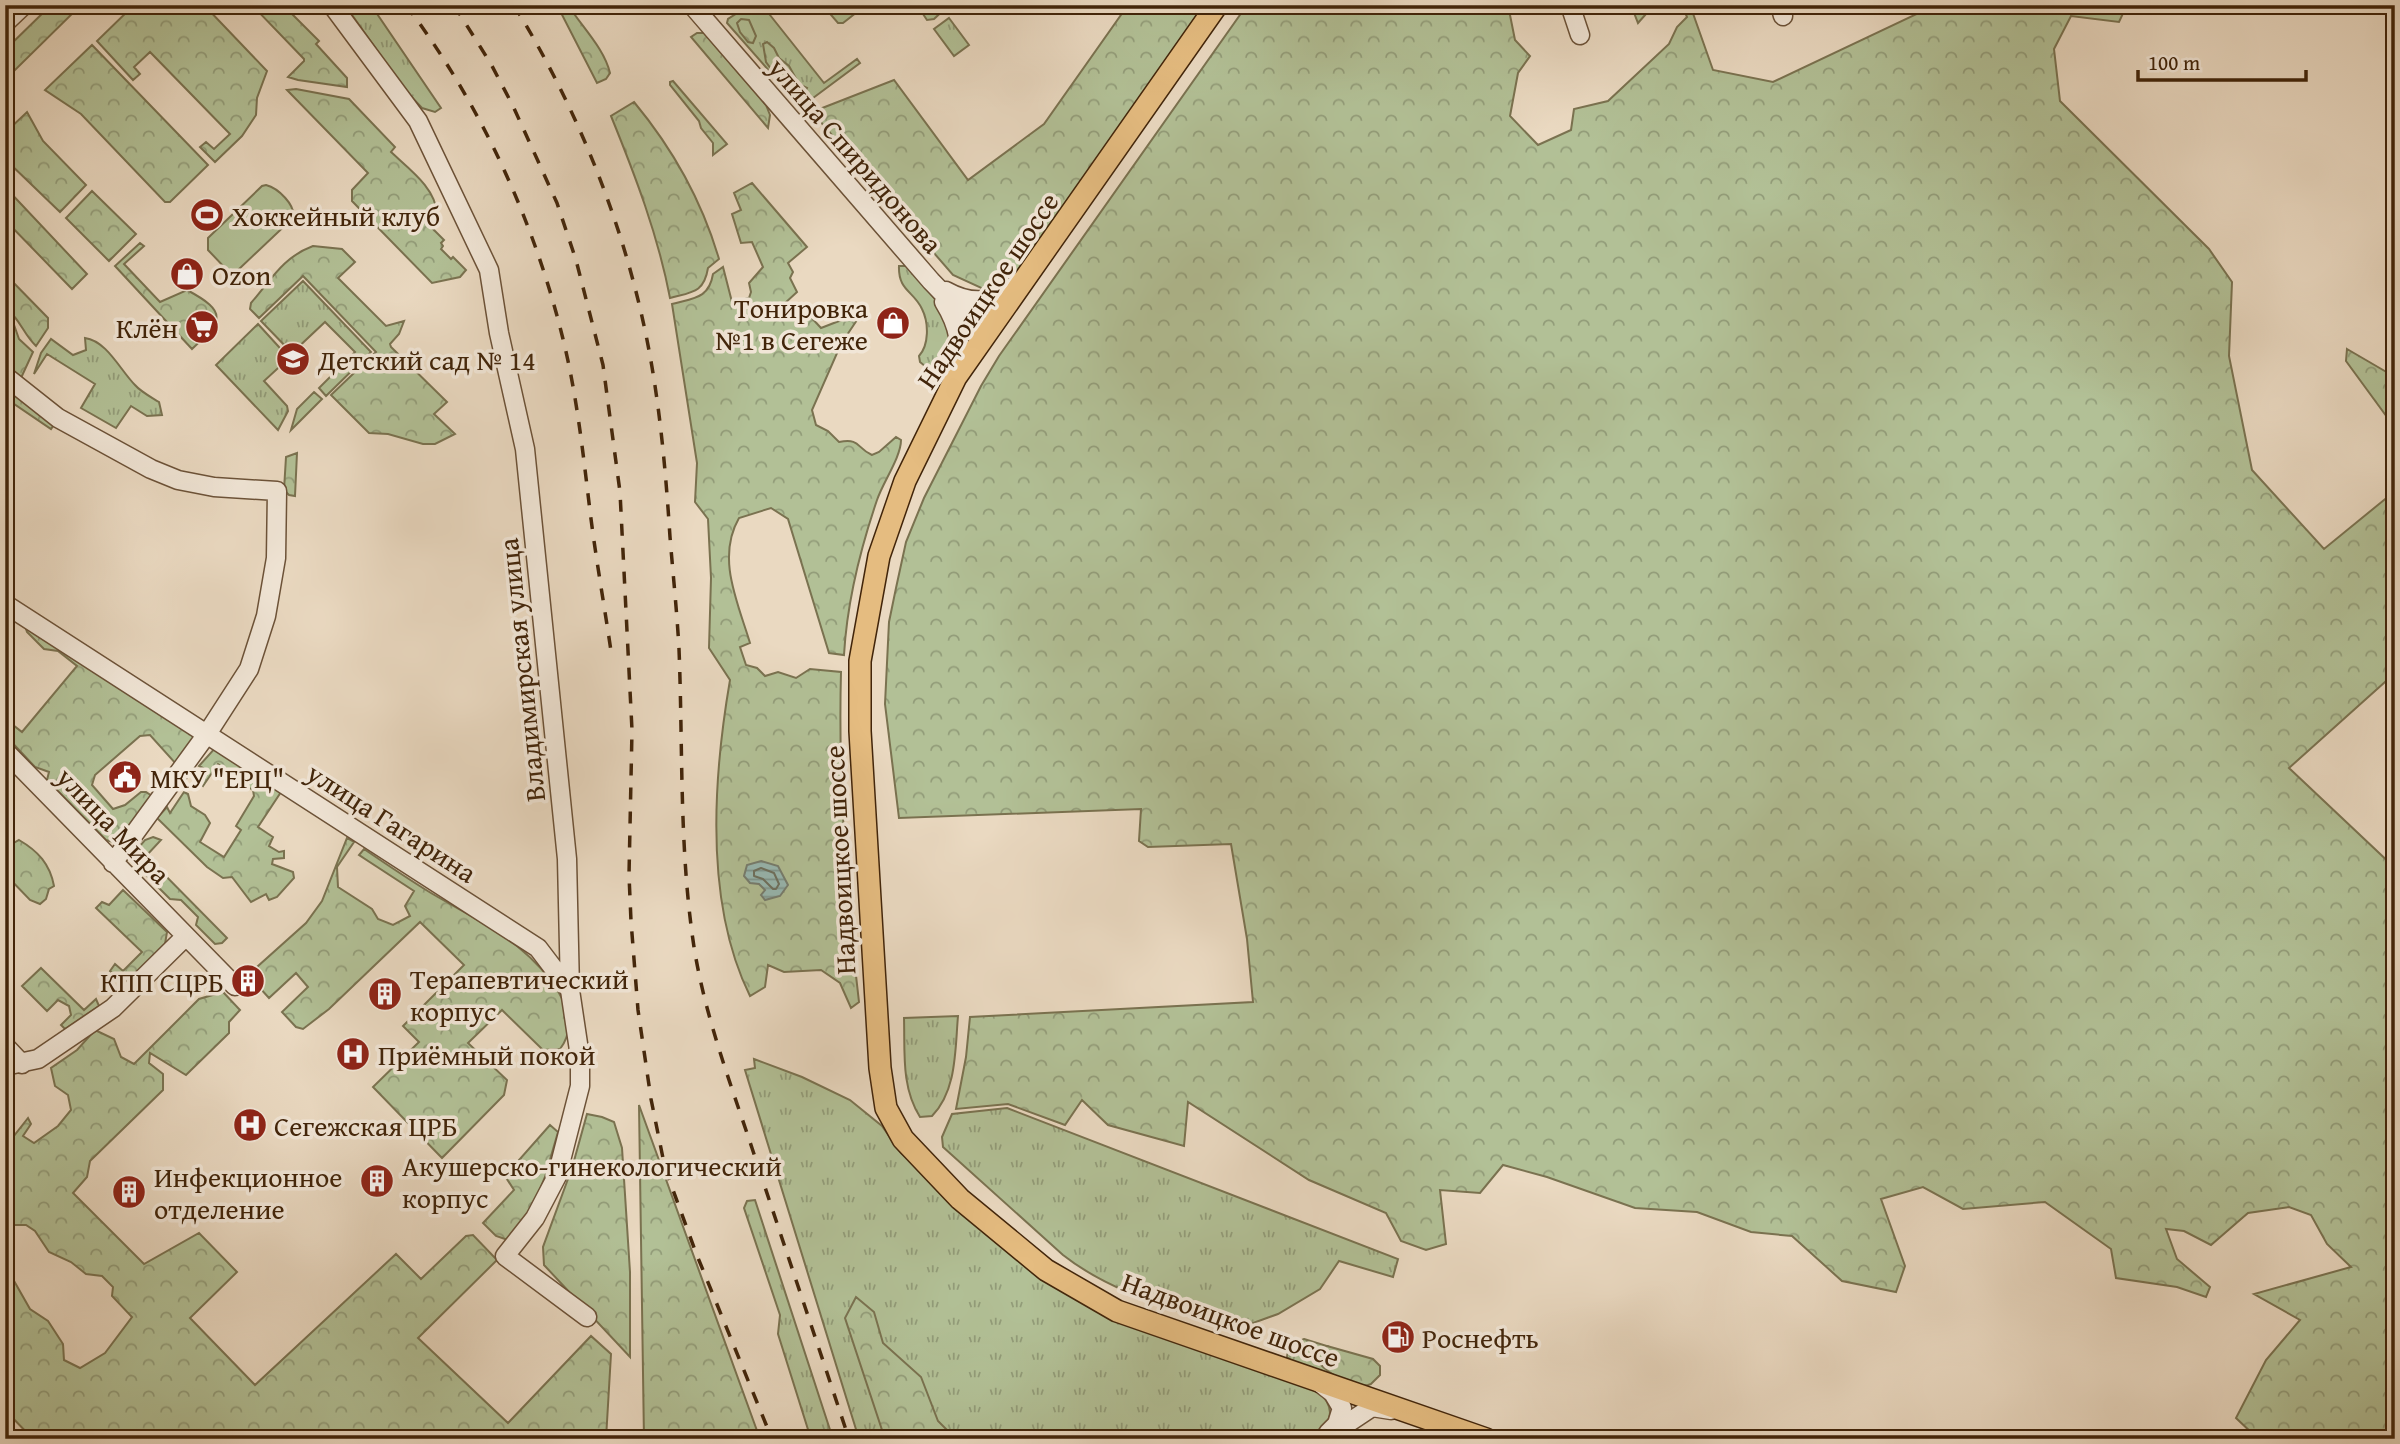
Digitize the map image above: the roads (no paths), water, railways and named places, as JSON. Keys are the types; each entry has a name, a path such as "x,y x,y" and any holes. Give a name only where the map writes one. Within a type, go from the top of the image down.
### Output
{"main road":[{"name":"Надвоицкое шоссе","path":"1217,5 957,377 905,481 879,556 860,662 861,758 880,1068 886,1108 903,1139 960,1199 1046,1270 1117,1311 1486,1439"}],"street":[{"path":"5,23 24,5"},
{"name":"Владимирская улица","path":"332,5 418,121 489,270 499,333 525,449 565,846 570,990 580,1086 572,1125 551,1186 535,1218 505,1256 587,1317"},
{"name":"улица Спиридонова","path":"692,5 931,281 984,336"},
{"path":"1570,5 1580,35"},
{"path":"931,281 962,299 979,302 1008,291 1033,267"},
{"path":"931,281 959,332 961,355 957,377"},
{"path":"5,376 58,418 151,469 178,480 214,487 277,491 276,558 266,616 249,669 207,734 113,863"},
{"name":"улица Гагарина","path":"5,604 538,948 570,990"},
{"name":"улица Мира","path":"5,751 235,986"},
{"path":"538,948 554,942 569,930"},
{"path":"5,1046 14,1065 37,1059 113,1008 186,936"},
{"path":"1317,1381 1333,1393 1342,1408 1337,1424 1323,1439"},
{"path":"1323,1439 1372,1407 1415,1414"}],"water":[{"path":"761,861 778,866 788,885 780,896 765,900 761,895 765,890 759,884 750,883 744,876 747,865"}],"railway":[{"path":"406,5 433,43 481,122 537,250 563,339 576,403 612,658"},
{"path":"454,5 491,64 513,106 557,203 576,260 603,365 620,492 632,730 629,875 631,921 638,1010 651,1099 665,1168 696,1253 772,1439"},
{"path":"514,5 554,77 589,152 618,229 640,308 656,393 666,479 679,649 686,873 694,947 711,1024 849,1439"}],"place":[{"name":"Хоккейный клуб","path":"207,215"},
{"name":"Ozon","path":"187,274"},
{"name":"Тонировка №1 в Сегеже","path":"893,323"},
{"name":"Клён","path":"202,327"},
{"name":"Детский сад № 14","path":"293,359"},
{"name":"МКУ \"ЕРЦ\"","path":"125,777"},
{"name":"КПП СЦРБ","path":"248,981"},
{"name":"Терапевтический корпус","path":"385,994"},
{"name":"Приёмный покой","path":"353,1054"},
{"name":"Сегежская ЦРБ","path":"250,1125"},
{"name":"Акушерско-гинекологический корпус","path":"377,1181"},
{"name":"Инфекционное отделение","path":"129,1192"},
{"name":"Роснефть","path":"1398,1337"}]}
